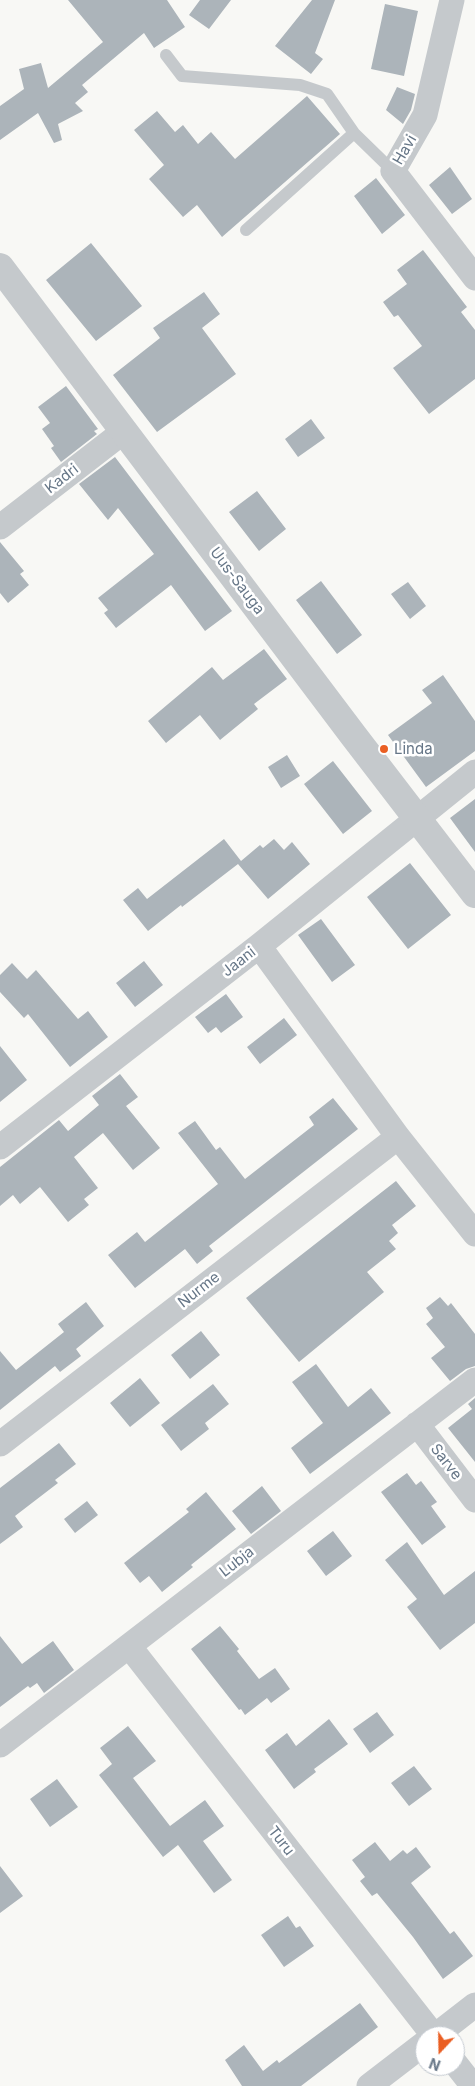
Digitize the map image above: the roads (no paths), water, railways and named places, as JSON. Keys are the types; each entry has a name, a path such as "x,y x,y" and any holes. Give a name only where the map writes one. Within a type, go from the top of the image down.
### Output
{"street":[{"name":"Havi","path":"452,0 425,115 393,171 475,278"},
{"name":"Uus-Sauga","path":"0,267 123,432 475,894"},
{"name":"Kadri","path":"0,527 123,432"},
{"name":"Jaani","path":"0,1147 259,946 475,772"},
{"path":"259,946 398,1137 475,1234"},
{"name":"Nurme","path":"0,1444 398,1137"},
{"name":"Lubja","path":"0,1745 475,1380"},
{"name":"Sarve","path":"417,1424 475,1500"},
{"name":"Turu","path":"129,1646 426,2026"},
{"path":"447,2026 475,2005"},
{"path":"369,2086 415,2051"},
{"path":"465,2076 473,2086"}],"lane":[{"path":"166,55 182,76 300,85 327,94 354,134 393,171"},
{"path":"246,230 354,134"}],"place":[{"name":"Linda","path":"384,749"}]}
